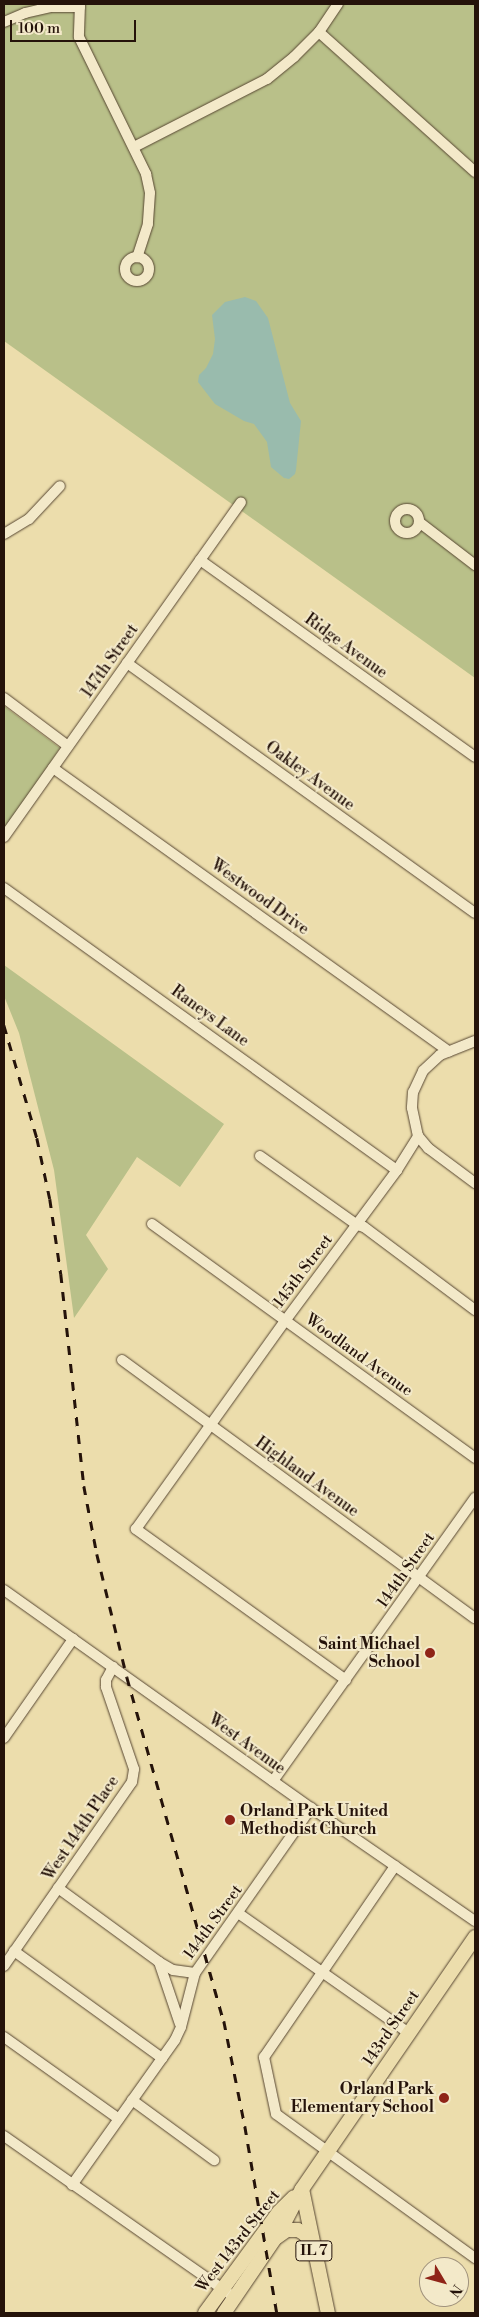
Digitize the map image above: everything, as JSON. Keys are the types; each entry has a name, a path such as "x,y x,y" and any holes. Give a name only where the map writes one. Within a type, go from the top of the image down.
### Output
{"main road":[{"name":"143rd Street","path":"302,2189 475,1937"},
{"name":"West 143rd Street","path":"224,2313 273,2241 302,2189"},
{"name":"West 143rd Street","path":"205,2313 279,2212 302,2189"},
{"name":"IL 7","path":"302,2189 312,2246 328,2313"},
{"path":"273,2241 284,2231 298,2230 305,2234 312,2246"}],"street":[{"path":"134,147 267,79 294,57 319,32 338,4"},
{"path":"4,22 25,13 51,7 80,5 79,38 94,72 134,147 146,174 150,194 148,224 137,257"},
{"path":"319,32 475,172"},
{"path":"4,534 29,519 60,486"},
{"name":"147th Street","path":"4,838 241,502"},
{"path":"419,522 475,565"},
{"name":"Ridge Avenue","path":"200,560 475,758"},
{"name":"Oakley Avenue","path":"127,663 475,913"},
{"path":"4,698 68,746"},
{"name":"Westwood Drive","path":"53,768 449,1051"},
{"name":"Raneys Lane","path":"4,888 397,1170"},
{"path":"475,1040 436,1058 423,1071 413,1092 412,1115 418,1136 428,1148 475,1183"},
{"name":"145th Street","path":"346,1680 136,1529 285,1321 397,1170 418,1136"},
{"path":"260,1156 357,1225 364,1227 475,1310"},
{"name":"Woodland Avenue","path":"152,1224 475,1458"},
{"name":"Highland Avenue","path":"122,1360 475,1618"},
{"name":"144th Street","path":"273,1781 475,1498"},
{"name":"West Avenue","path":"4,1590 311,1808 475,1921"},
{"path":"4,1738 73,1639"},
{"name":"West 144th Place","path":"4,1966 132,1782 134,1769 106,1687 106,1680 113,1667"},
{"name":"144th Street","path":"72,2184 162,2058 181,2027 195,1973 311,1808"},
{"path":"395,1866 264,2057 276,2114 475,2258"},
{"path":"58,1888 159,1962 173,1970 195,1973"},
{"path":"238,1913 409,2033"},
{"path":"14,1951 162,2058"},
{"path":"159,1962 181,2027"},
{"path":"4,2037 119,2119"},
{"path":"132,2100 214,2160"},
{"path":"4,2136 235,2298"}],"green space":[{"path":"4,4 475,4 475,678 4,341"},
{"path":"4,706 60,748 4,831"},
{"path":"4,965 224,1124 180,1187 137,1157 86,1235 108,1269 74,1318 54,1170 19,1033 4,996"}],"shaded area":[{"path":"245,297 256,301 268,318 290,403 301,421 296,470 295,474 289,479 284,478 271,467 267,442 254,424 244,421 215,404 198,382 199,375 206,368 213,354 215,339 212,315 225,302"}],"railway":[{"path":"4,1025 37,1138 50,1199 61,1274 84,1486 97,1554 127,1677 224,2021 245,2126 277,2313"}],"place":[{"name":"Saint Michael School","path":"430,1653"},
{"name":"Orland Park United Methodist Church","path":"230,1820"},
{"name":"Orland Park Elementary School","path":"444,2098"}]}
